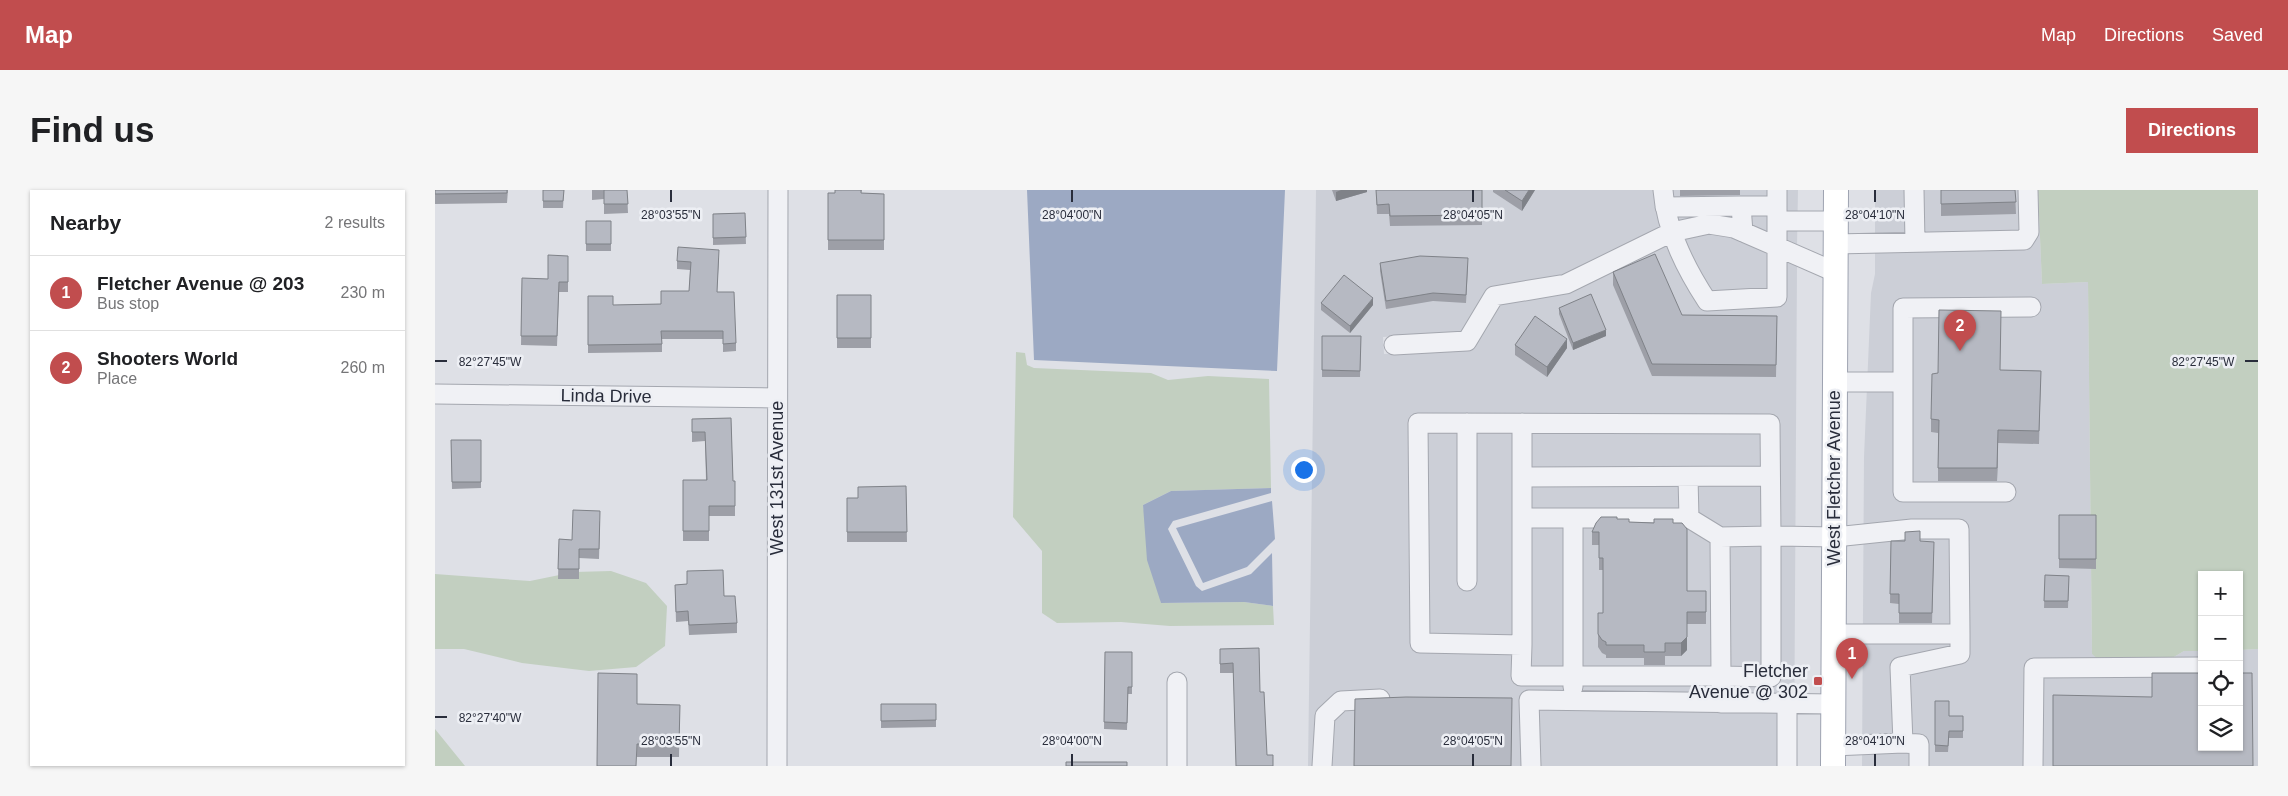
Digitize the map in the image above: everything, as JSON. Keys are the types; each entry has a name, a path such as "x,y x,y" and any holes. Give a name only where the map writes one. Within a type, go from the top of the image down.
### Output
{"main road":[{"name":"West Fletcher Avenue","path":"1833,756 1836,190"}],"street":[{"name":"West 131st Avenue","path":"777,766 778,190"},
{"path":"1914,190 1915,242"},
{"path":"1835,244 2024,240 2029,232 2028,190"},
{"path":"1777,205 1777,298 1707,301 1695,283 1672,232 1664,198 1741,206 1777,205 1836,221"},
{"path":"1741,206 1743,232"},
{"path":"1394,345 1467,341 1494,296 1566,284 1672,232 1709,224 1743,232 1835,272"},
{"path":"2006,492 1903,492 1903,308 2031,307"},
{"path":"1834,382 1903,382"},
{"name":"Linda Drive","path":"435,394 777,398"},
{"path":"1522,645 1420,644 1419,423 1523,423 1770,424 1771,676 1521,676 1522,645 1523,423"},
{"path":"1467,423 1467,581"},
{"path":"1523,477 1770,476"},
{"path":"1688,477 1689,518"},
{"path":"1522,518 1689,518 1720,537 1835,537 1912,529 1959,529 1960,654 1900,667 1903,743"},
{"path":"1573,518 1573,701"},
{"path":"1720,537 1721,703"},
{"path":"1834,634 1960,634"},
{"path":"2033,766 2035,668 2198,667"},
{"path":"1177,682 1177,766"},
{"path":"1322,766 1325,716 1341,701 1397,698"},
{"path":"1511,700 1834,704"},
{"path":"1529,700 1531,766"},
{"path":"1787,704 1787,766"},
{"path":"1833,756 1903,743 1919,744 1919,766"}],"shaded area":[{"path":"1316,190 1798,190 1797,246 1706,215 1674,221 1563,276 1492,287 1485,292 1461,332 1383,337 1384,354 1468,350 1476,345 1501,304 1571,292 1680,239 1709,233 1731,237 1797,266 1794,766 1308,766"},
{"path":"1875,190 2038,190 2042,284 2088,282 2092,654 2140,677 2184,651 2198,651 2198,751 2243,751 2243,650 2258,649 2258,766 1862,766 1864,457 1871,293 1875,274"}],"green space":[{"path":"2038,190 2258,190 2258,649 2243,650 2243,571 2198,571 2198,651 2184,651 2140,677 2112,671 2092,654 2088,282 2042,284"},
{"path":"1016,352 1025,353 1027,365 1034,368 1151,373 1168,380 1208,376 1269,379 1271,488 1171,491 1143,505 1161,603 1244,602 1273,606 1274,625 1170,626 1121,622 1057,623 1042,613 1042,551 1013,517"},
{"path":"611,571 646,583 667,606 665,646 636,667 589,671 522,663 464,649 435,649 435,574 530,581 574,572"},
{"path":"435,729 465,766 435,766"}],"water":[{"path":"1027,190 1285,190 1277,371 1034,360"},
{"path":"1271,488 1271,493 1173,521 1168,529 1196,586 1202,591 1251,574 1272,553 1273,606 1244,602 1161,603 1147,560 1143,505 1171,491"},
{"path":"1272,501 1275,539 1247,567 1203,583 1176,528"}],"building":[{"path":"435,190 507,190 507,193 435,194"},
{"path":"543,190 564,190 563,201 543,201"},
{"path":"604,190 627,190 628,204 604,204"},
{"path":"835,190 861,190 861,193 884,194 884,240 828,240 828,193 835,193"},
{"path":"1376,190 1482,190 1482,215 1390,216 1389,204 1377,205"},
{"path":"1505,190 1529,190 1522,201"},
{"path":"1941,190 2015,190 2016,202 1941,204"},
{"path":"745,213 746,237 713,238 713,214"},
{"path":"586,221 611,221 611,244 586,244"},
{"path":"678,247 719,250 717,292 734,292 736,343 723,344 723,331 661,331 662,344 588,345 588,296 613,296 613,305 661,304 661,291 689,291 691,262 677,261"},
{"path":"1655,254 1682,315 1777,316 1776,365 1652,364 1613,272"},
{"path":"548,255 568,256 568,282 559,282 557,336 521,336 522,278 548,279"},
{"path":"1420,256 1468,258 1466,295 1433,293 1386,301 1380,263"},
{"path":"1344,275 1373,298 1350,326 1321,303"},
{"path":"1591,294 1606,330 1573,343 1559,308"},
{"path":"837,295 871,295 871,338 837,338"},
{"path":"1939,310 2001,311 2000,370 2041,371 2039,431 1998,430 1997,468 1938,468 1939,420 1931,419 1932,374 1938,373"},
{"path":"1535,316 1567,339 1547,367 1515,345"},
{"path":"1322,336 1361,336 1360,371 1322,370"},
{"path":"731,418 735,506 709,506 709,531 683,531 683,480 707,480 705,432 692,432 692,419"},
{"path":"451,440 481,440 481,482 452,482"},
{"path":"906,486 907,532 847,532 847,498 858,498 858,487"},
{"path":"573,510 600,511 599,549 579,549 579,569 558,569 559,539 572,540"},
{"path":"2059,515 2096,515 2096,559 2059,559"},
{"path":"1601,517 1629,519 1629,522 1654,523 1654,519 1673,519 1673,523 1682,523 1687,529 1687,591 1706,591 1706,612 1687,612 1687,637 1681,643 1665,643 1665,652 1644,652 1644,645 1606,645 1606,642 1598,634 1598,613 1603,613 1603,558 1599,558 1599,532 1592,532"},
{"path":"1920,531 1920,541 1934,542 1932,613 1899,613 1899,594 1890,594 1891,541 1905,541 1905,532"},
{"path":"723,570 724,596 735,596 737,623 689,625 688,611 676,612 675,585 687,584 687,571"},
{"path":"2045,575 2069,576 2068,601 2044,601"},
{"path":"1259,648 1260,692 1264,692 1267,755 1273,755 1273,766 1236,766 1233,663 1220,664 1220,649"},
{"path":"1105,652 1132,652 1132,687 1128,687 1127,723 1104,722"},
{"path":"598,673 637,674 637,704 680,705 679,744 637,744 636,766 597,766"},
{"path":"2152,673 2198,673 2198,751 2243,751 2243,673 2252,673 2253,766 2053,766 2053,695 2152,697"},
{"path":"1406,697 1512,698 1511,766 1354,766 1355,699"},
{"path":"1935,701 1949,701 1949,716 1963,716 1963,731 1949,731 1948,746 1935,745"},
{"path":"881,704 936,704 936,720 881,721"},
{"path":"1066,762 1127,762 1127,766 1066,766"}],"place":[{"name":"Shooters World","path":"1960,351"},
{"name":"Fletcher Avenue @ 203","path":"1852,679"},
{"name":"Fletcher Avenue @ 302","path":"1818,681"}]}
